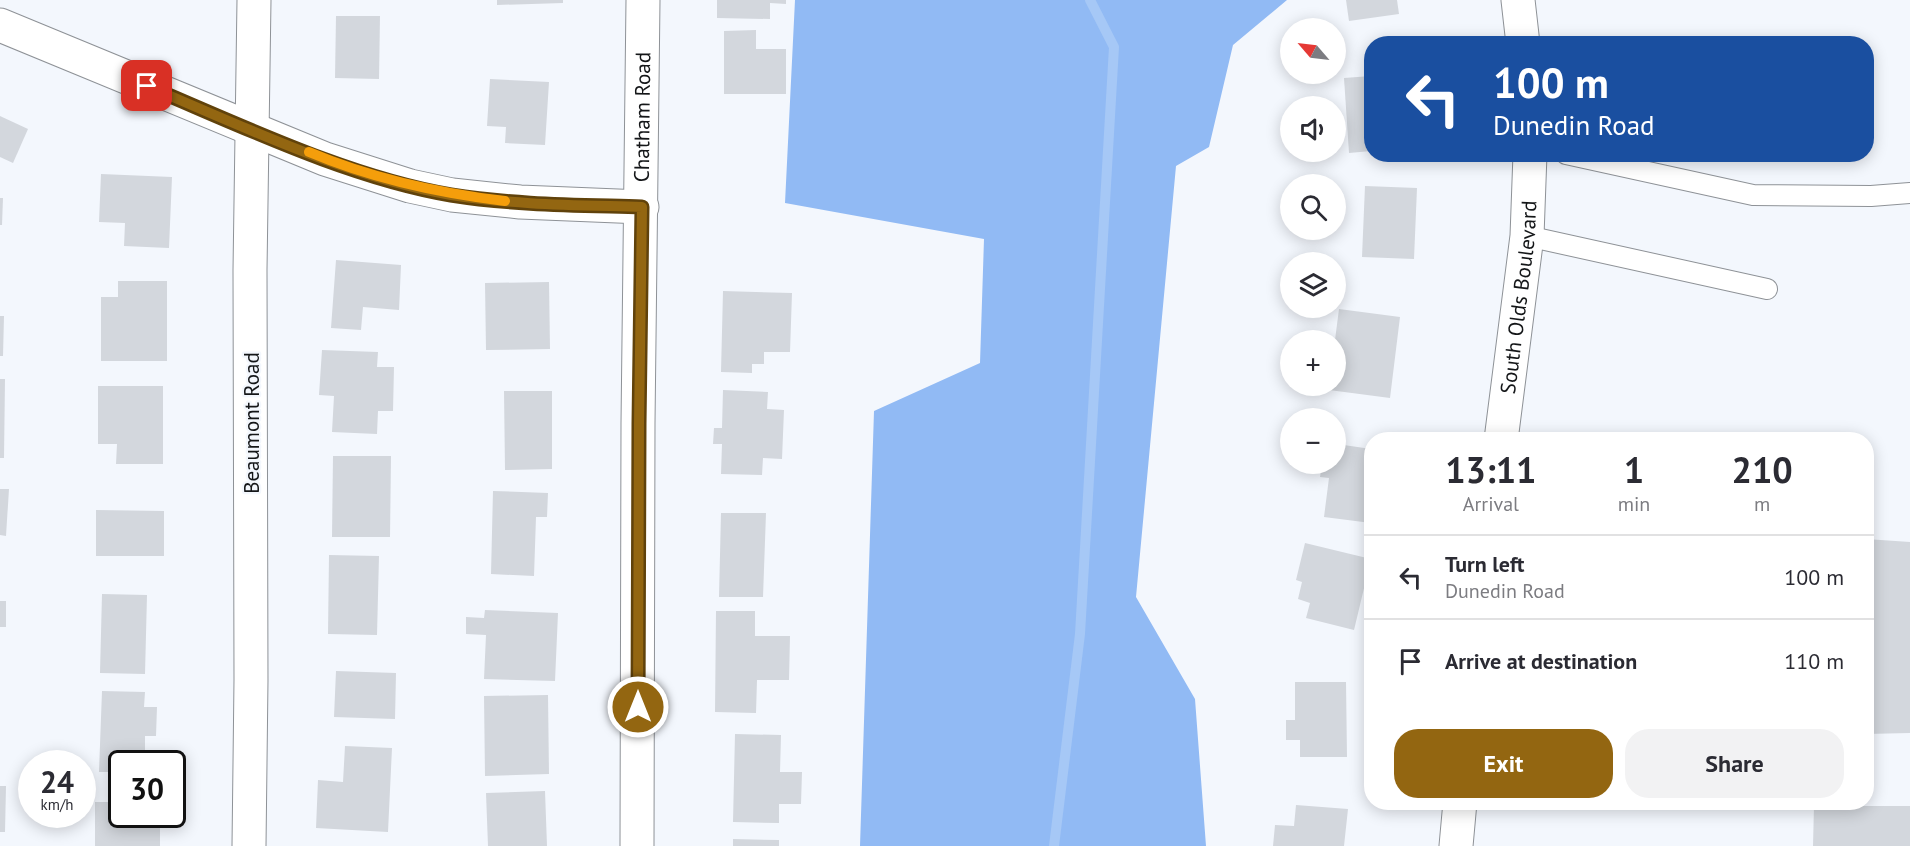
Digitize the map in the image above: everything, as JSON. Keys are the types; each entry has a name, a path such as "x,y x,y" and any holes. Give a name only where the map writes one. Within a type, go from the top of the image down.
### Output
{"street":[{"name":"Beaumont Road","path":"249,846 250,270 254,0"},
{"name":"Chatham Road","path":"637,846 638,435 643,0"},
{"path":"1518,0 1522,36"},
{"path":"0,25 325,159 410,186 452,195 520,202 642,207"},
{"name":"South Olds Boulevard","path":"1502,432 1527,236 1530,162"},
{"path":"1456,846 1459,810"}],"lane":[{"path":"1602,162 1753,195 1871,196 1910,193"},
{"path":"1527,236 1767,289"}],"shaded area":[{"path":"795,0 1287,0 1233,45 1209,147 1176,166 1136,597 1195,699 1206,846 860,846 874,411 980,363 984,239 785,203"}],"building":[{"path":"497,0 563,0 563,3 497,5"},
{"path":"717,0 786,0 786,4 770,3 770,19 717,18"},
{"path":"1346,0 1397,0 1399,14 1349,21"},
{"path":"336,16 380,16 379,79 335,78"},
{"path":"756,30 756,49 786,49 786,94 724,94 724,31"},
{"path":"1364,77 1364,152 1349,153 1346,78"},
{"path":"490,79 549,82 545,145 505,143 506,127 487,126"},
{"path":"0,116 28,129 13,163 0,157"},
{"path":"101,174 172,177 169,248 124,246 125,223 99,222"},
{"path":"1365,186 1417,188 1414,259 1362,257"},
{"path":"0,198 3,198 2,225 0,225"},
{"path":"336,260 401,265 399,310 363,307 361,330 331,328"},
{"path":"118,281 167,281 167,361 101,361 101,297 118,297"},
{"path":"549,282 550,349 486,350 485,283"},
{"path":"723,291 792,293 790,352 764,352 764,364 752,364 752,373 721,372"},
{"path":"1346,310 1400,317 1390,398 1346,392 1346,330 1336,330 1338,318 1346,318"},
{"path":"0,316 4,316 3,356 0,356"},
{"path":"322,350 378,352 377,367 394,367 393,411 378,411 377,434 332,432 334,396 319,395"},
{"path":"0,379 5,379 4,458 0,458"},
{"path":"98,386 163,386 163,464 116,464 117,444 98,444"},
{"path":"723,390 768,392 767,409 784,410 782,459 763,458 762,475 721,474 722,444 713,444 714,428 722,428"},
{"path":"504,391 552,391 552,469 505,470"},
{"path":"1346,445 1364,448 1364,522 1324,517 1329,478 1320,477 1320,474 1346,474"},
{"path":"333,456 391,456 390,537 332,537"},
{"path":"0,489 9,489 6,536 0,535"},
{"path":"493,491 548,493 547,517 536,517 534,576 491,574"},
{"path":"96,510 164,511 164,556 96,556"},
{"path":"721,513 766,513 763,597 719,597"},
{"path":"1874,540 1910,542 1910,733 1874,734"},
{"path":"1305,543 1364,557 1364,588 1354,630 1306,618 1310,603 1298,599 1302,582 1296,580"},
{"path":"329,555 379,556 377,635 328,634"},
{"path":"102,594 147,595 145,674 100,673"},
{"path":"0,601 6,601 6,627 0,627"},
{"path":"485,610 558,613 555,681 484,679 486,635 466,634 466,617 484,618"},
{"path":"716,611 755,611 755,636 790,636 789,680 757,680 756,713 715,712"},
{"path":"336,671 396,673 395,719 334,717"},
{"path":"1295,682 1346,682 1347,757 1300,757 1300,740 1286,740 1286,720 1295,720"},
{"path":"102,691 145,692 144,707 157,707 156,736 145,736 145,750 108,750 108,772 99,772"},
{"path":"548,695 549,774 485,776 484,696"},
{"path":"735,734 781,735 780,772 802,772 801,804 779,804 779,823 733,822"},
{"path":"345,746 392,748 388,832 316,828 318,780 343,782"},
{"path":"0,786 6,786 5,832 0,832"},
{"path":"545,791 547,846 488,846 486,793"},
{"path":"96,802 108,802 108,828 160,828 160,846 95,846"},
{"path":"1296,805 1348,809 1344,846 1273,846 1275,825 1294,826"},
{"path":"1874,806 1910,806 1910,846 1813,846 1814,810 1874,810"},
{"path":"733,839 779,840 779,846 733,846"}],"waterway":[{"path":"1054,846 1080,634 1114,47 1090,0"}],"slow traffic":[{"path":"309,152 410,186 452,195 505,201"}],"route":[{"path":"147,86 325,159 410,186 452,195 520,202 642,207 638,707"}]}
